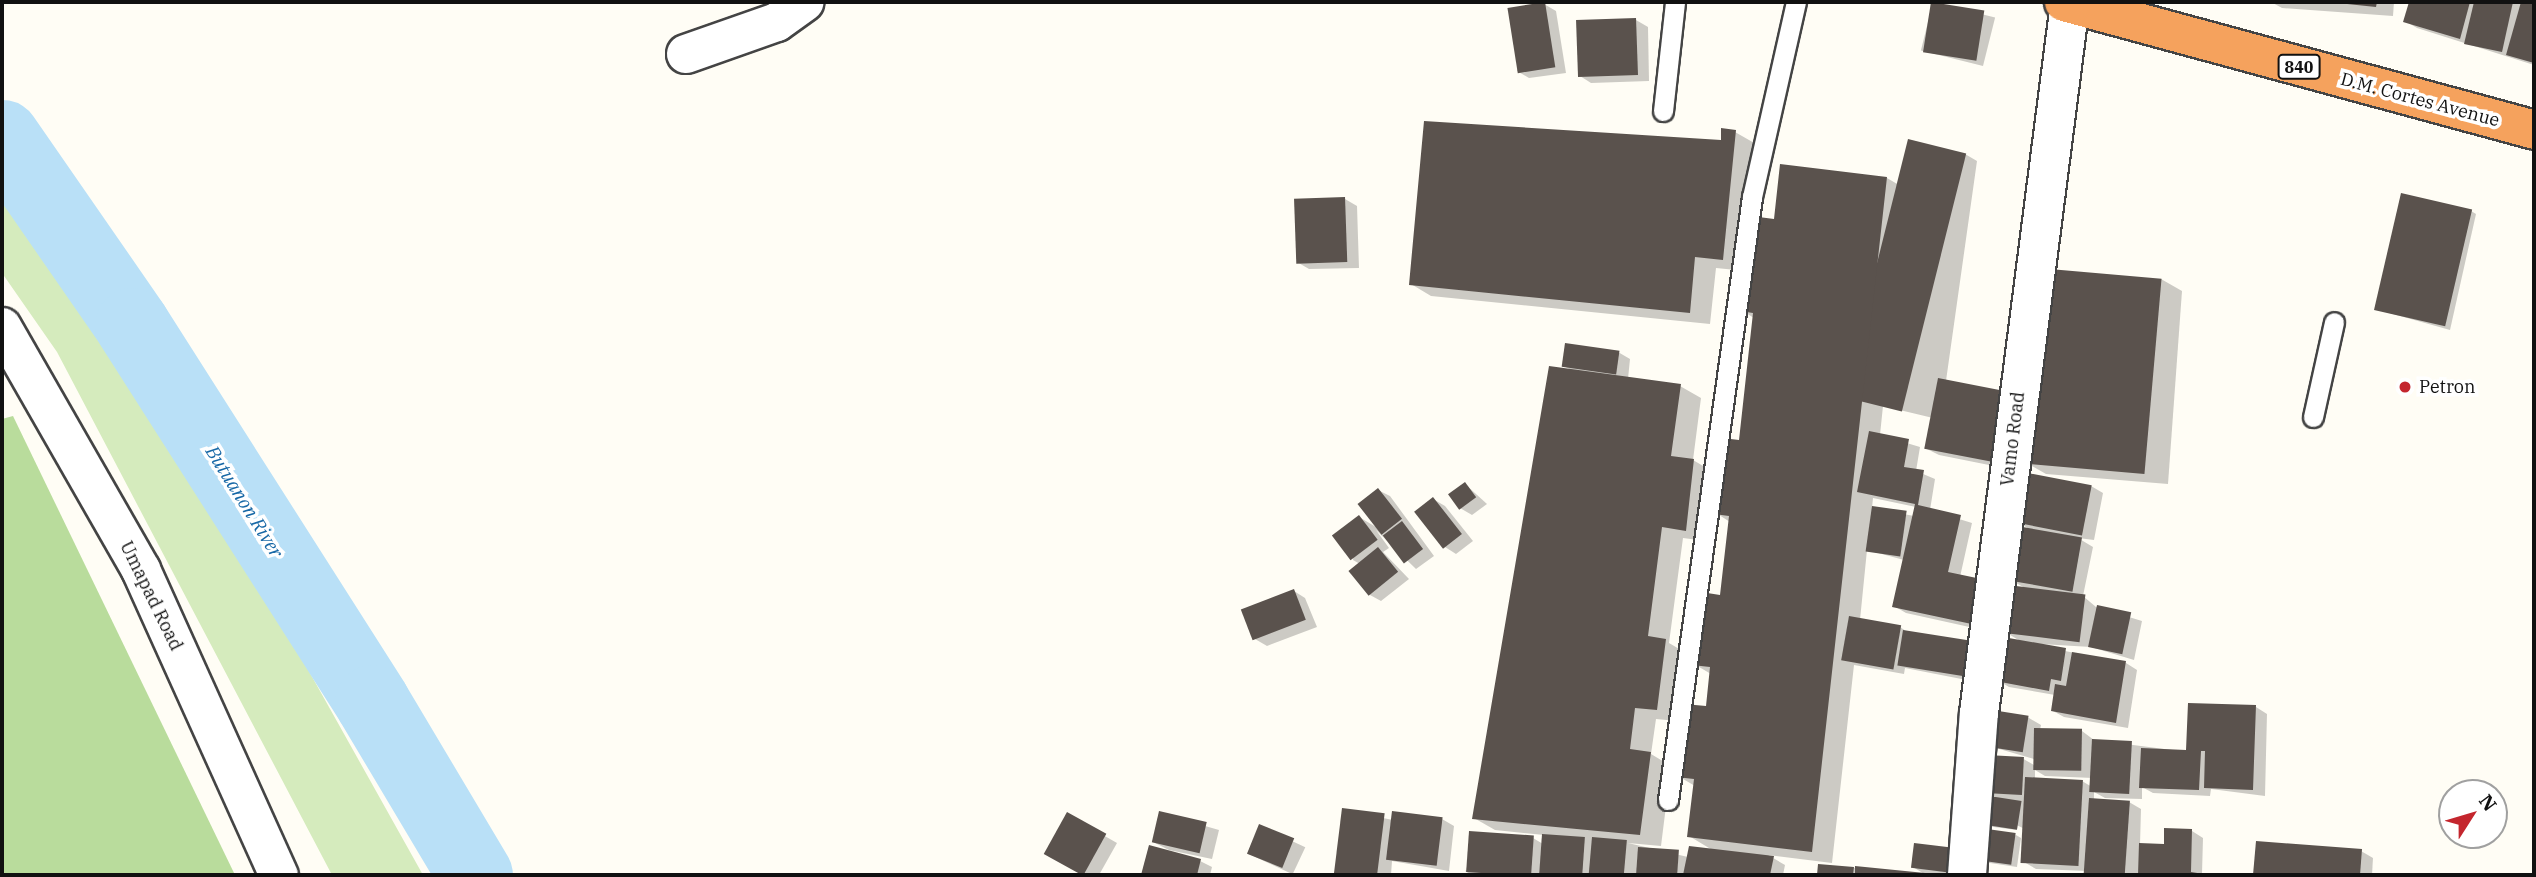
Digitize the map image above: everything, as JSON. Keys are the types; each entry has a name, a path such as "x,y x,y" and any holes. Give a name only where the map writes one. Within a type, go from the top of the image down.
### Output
{"highway":[{"name":"D.M. Cortes Avenue","path":"2067,3 2534,130"}],"street":[{"path":"686,54 777,22 806,2"},
{"name":"Vamo Road","path":"1967,875 1979,713 2067,3"},
{"name":"Umapad Road","path":"2,327 141,570 279,875"}],"lane":[{"path":"1663,111 1675,2"},
{"path":"1668,800 1752,197 1796,2"},
{"path":"2313,417 2334,322"}],"green space":[{"path":"2,187 156,398 423,875 332,875 57,352 2,273"},
{"path":"13,416 235,875 2,875 2,419"}],"building":[{"path":"1545,2 1555,67 1518,73 1507,8"},
{"path":"1931,2 1984,10 1976,61 1923,52"},
{"path":"2328,2 2377,2 2376,7"},
{"path":"2409,2 2470,2 2460,39 2403,22"},
{"path":"2474,2 2513,2 2502,52 2464,44"},
{"path":"2521,2 2534,4 2534,63 2506,55"},
{"path":"1636,18 1638,75 1578,77 1576,20"},
{"path":"1424,121 1721,140 1721,128 1736,130 1723,260 1695,257 1690,313 1409,285"},
{"path":"1908,139 1966,154 1902,412 1844,397"},
{"path":"1780,164 1887,177 1812,852 1687,837 1694,779 1676,777 1684,704 1706,706 1710,667 1692,665 1701,592 1720,595 1729,516 1714,514 1722,438 1739,440 1753,313 1740,311 1751,216 1774,219"},
{"path":"2401,193 2472,209 2445,326 2374,310"},
{"path":"1345,197 1347,262 1296,264 1294,199"},
{"path":"2038,268 2162,279 2144,474 2021,463"},
{"path":"1565,343 1619,351 1616,374 1562,367"},
{"path":"1549,366 1681,384 1671,456 1694,459 1686,531 1662,527 1648,636 1666,639 1657,710 1635,708 1630,749 1651,752 1640,835 1472,819"},
{"path":"1938,378 2010,392 1996,463 1924,449"},
{"path":"1869,431 1909,439 1904,467 1924,470 1918,505 1961,515 1948,572 1991,581 1981,626 1892,607 1915,504 1857,492"},
{"path":"2023,472 2092,485 2082,535 2013,522"},
{"path":"1465,482 1476,497 1459,510 1448,494"},
{"path":"1378,488 1402,519 1382,535 1358,504"},
{"path":"1433,497 1462,534 1443,549 1414,512"},
{"path":"1872,506 1907,511 1900,556 1866,552"},
{"path":"1359,515 1378,540 1351,560 1332,535"},
{"path":"1402,521 1423,549 1404,563 1383,535"},
{"path":"2017,526 2082,537 2072,592 2007,580"},
{"path":"1378,547 1398,572 1369,596 1348,571"},
{"path":"2008,585 2085,595 2080,642 2002,633"},
{"path":"1294,589 1306,620 1253,640 1241,609"},
{"path":"2097,605 2131,612 2122,654 2088,647"},
{"path":"1849,616 1901,625 1893,670 1841,660"},
{"path":"1903,630 1976,642 1970,677 1897,666"},
{"path":"2003,637 2066,648 2061,681 2051,679 2049,691 1995,681"},
{"path":"2072,652 2126,661 2116,723 2051,711 2055,684 2066,686"},
{"path":"2188,703 2256,705 2253,790 2204,788 2205,751 2201,751 2199,790 2139,788 2141,748 2186,750"},
{"path":"1992,710 2029,716 2023,752 1986,747"},
{"path":"2034,728 2082,729 2081,771 2033,770"},
{"path":"2092,739 2132,741 2129,794 2089,792"},
{"path":"1987,755 2024,757 2022,795 1985,793"},
{"path":"2025,777 2083,780 2078,866 2020,863"},
{"path":"1983,795 2022,801 2017,830 1978,824"},
{"path":"2089,798 2130,801 2125,875 2084,875"},
{"path":"1342,808 1385,813 1377,875 1334,875"},
{"path":"1159,811 1207,822 1200,853 1152,842"},
{"path":"1392,811 1443,817 1437,866 1386,860"},
{"path":"1067,812 1106,834 1084,875 1044,854"},
{"path":"1259,824 1294,838 1282,868 1247,854"},
{"path":"1980,828 2016,833 2011,865 1976,860"},
{"path":"2164,828 2192,829 2191,872 2210,875 2138,875 2139,843 2164,844"},
{"path":"1469,831 1534,836 1531,875 1466,872"},
{"path":"1542,834 1585,837 1582,875 1539,874"},
{"path":"1592,837 1627,840 1624,875 1589,875"},
{"path":"2256,841 2362,849 2360,875 2253,875"},
{"path":"1914,843 1960,849 1957,873 1911,868"},
{"path":"1149,845 1201,859 1197,875 1141,875"},
{"path":"1689,846 1774,856 1770,875 1683,875"},
{"path":"1638,847 1679,850 1677,875 1636,875"},
{"path":"1818,864 1854,867 1853,875 1817,875"},
{"path":"1855,866 1925,873 1925,875 1855,875"}],"waterway":[{"name":"Butuanon River","path":"2,137 132,325 372,702 475,875"}],"place":[{"name":"Petron","path":"2405,387"}]}
